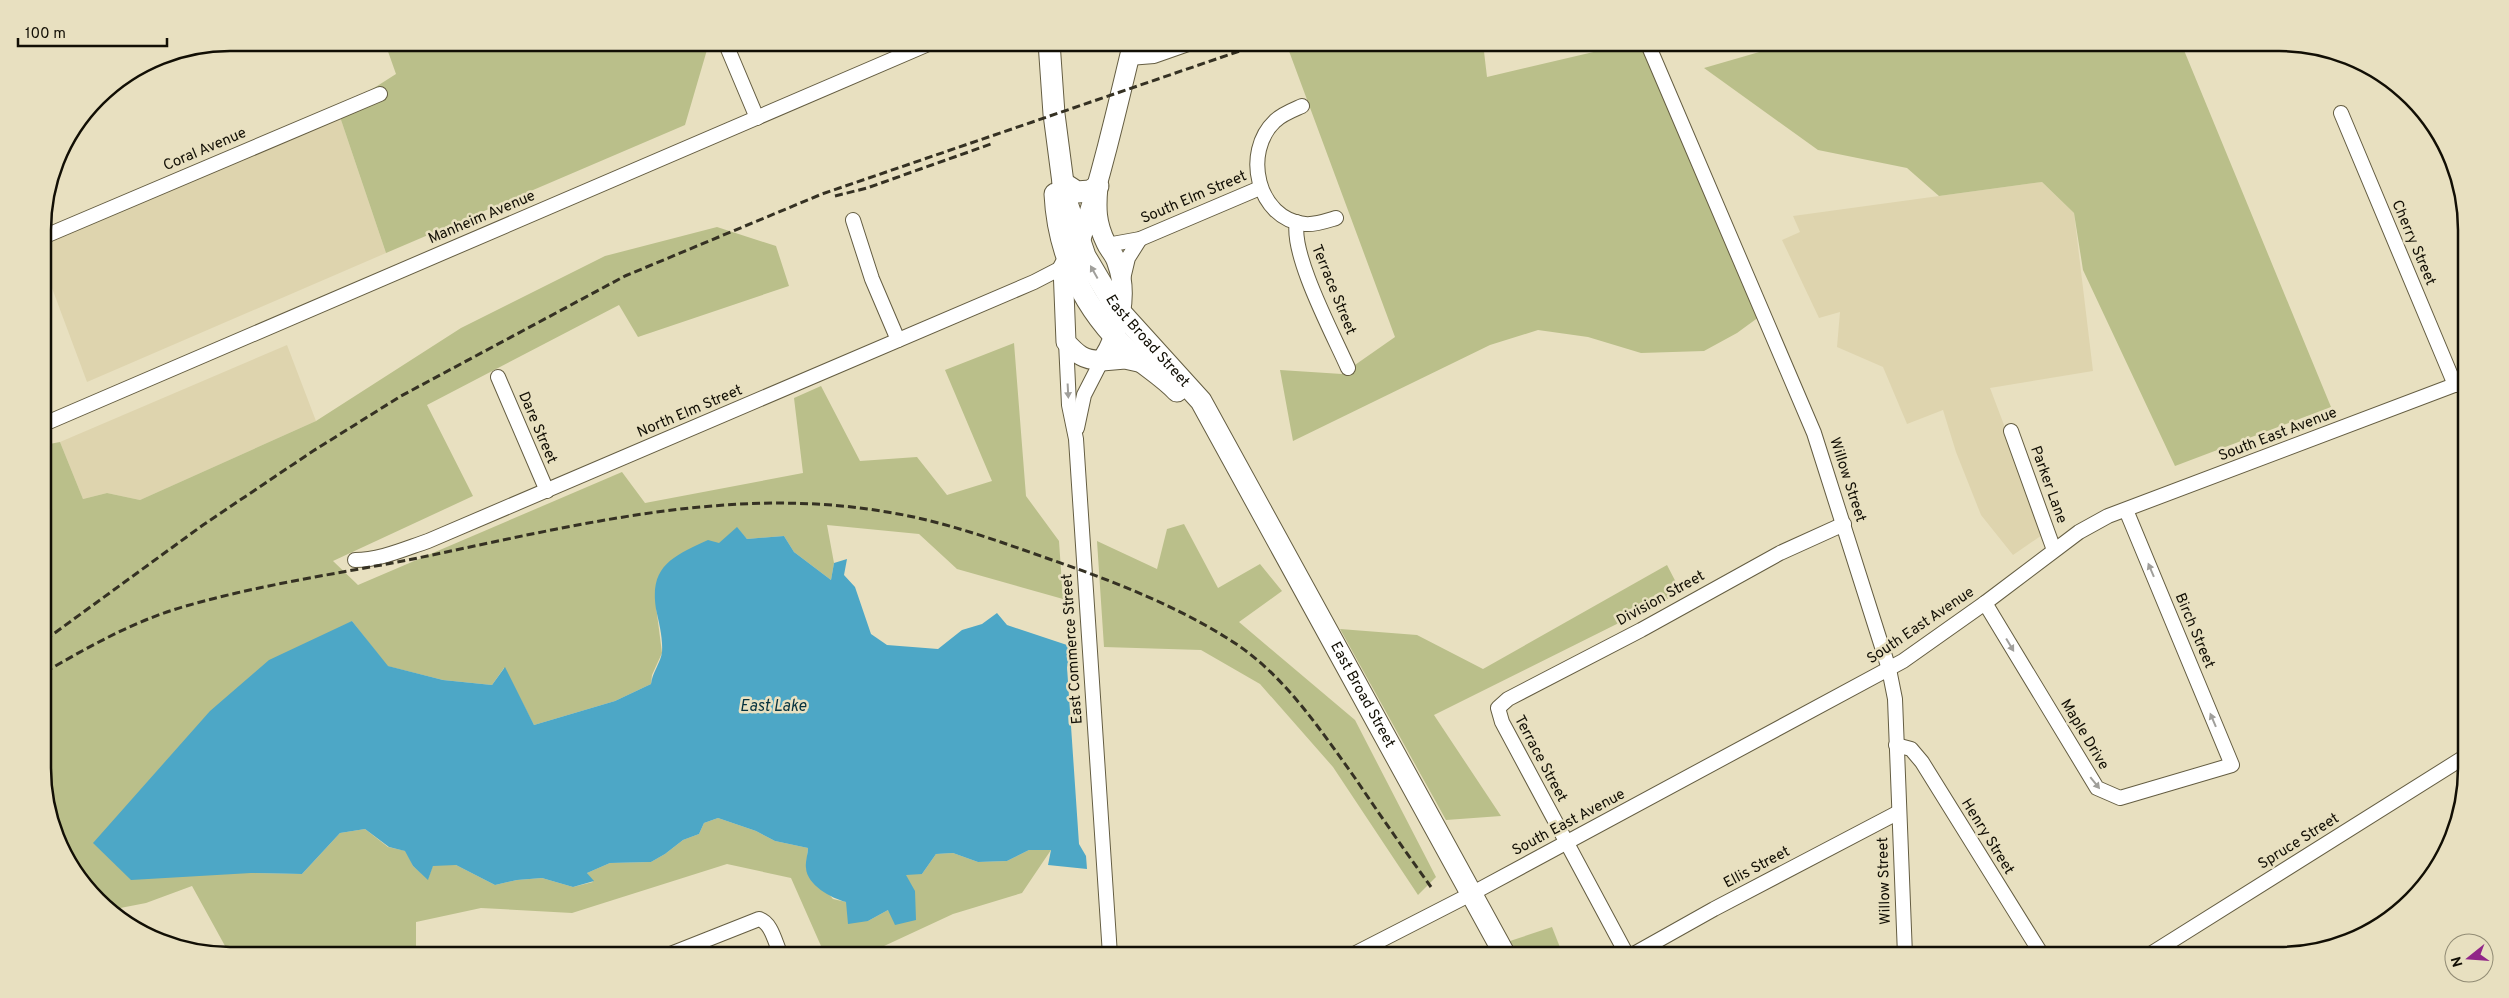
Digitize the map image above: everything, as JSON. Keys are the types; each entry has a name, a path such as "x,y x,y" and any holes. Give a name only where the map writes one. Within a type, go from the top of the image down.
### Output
{"highway":[{"path":"1050,51 1070,257"},
{"path":"1056,130 1056,210 1058,232 1070,257"},
{"path":"1063,182 1077,192 1090,191 1098,186"},
{"name":"East Broad Street","path":"1070,257 1106,293 1121,302 1154,364"},
{"name":"East Broad Street","path":"1070,257 1079,288 1115,337 1154,364 1201,401 1501,947"},
{"path":"1102,360 1125,358 1154,364"}],"main road":[{"path":"1098,186 1096,220 1119,267 1121,302 1115,337 1102,360 1082,358 1066,342 1063,290 1070,257 1098,186 1131,51"},
{"path":"1070,257 1107,245"}],"street":[{"path":"729,51 757,118"},
{"name":"Manheim Avenue","path":"51,421 912,51"},
{"path":"1135,51 1154,56 1168,51"},
{"name":"Willow Street","path":"1650,51 1814,433 1889,669 1895,699 1901,947"},
{"name":"Coral Avenue","path":"51,234 380,94"},
{"name":"South Elm Street","path":"1297,222 1274,207 1260,188 1256,163 1264,138 1274,122 1302,106"},
{"name":"Cherry Street","path":"2341,113 2458,378"},
{"name":"South Elm Street","path":"1107,245 1140,239 1260,188"},
{"path":"1297,222 1316,223 1336,218"},
{"path":"853,220 872,279 898,340"},
{"name":"Terrace Street","path":"1297,222 1295,232 1300,256 1348,368"},
{"path":"1121,302 1126,264 1140,239"},
{"name":"North Elm Street","path":"355,560 367,560 395,553 547,491 1034,282 1070,257"},
{"path":"1034,282 1050,283 1063,290"},
{"name":"East Commerce Street","path":"1066,342 1069,405 1076,439 1109,947"},
{"path":"1076,439 1084,395 1102,360"},
{"name":"Dare Street","path":"498,377 547,491"},
{"name":"South East Avenue","path":"1368,947 1471,894 1889,669 1985,603 2079,532 2108,516 2458,384"},
{"name":"Parker Lane","path":"2011,431 2054,550"},
{"name":"Birch Street","path":"2126,510 2232,765"},
{"name":"Division Street","path":"1498,708 1508,699 1641,630 1780,553 1844,524"},
{"name":"Maple Drive","path":"1985,603 2097,788 2120,798 2232,765"},
{"name":"Terrace Street","path":"1498,708 1502,722 1623,947"},
{"name":"Henry Street","path":"1896,745 1911,749 1922,762 2037,947"},
{"name":"Spruce Street","path":"2161,947 2458,761"},
{"name":"Ellis Street","path":"1646,947 1714,909 1899,812"},
{"path":"688,947 759,919 765,921 777,947"}],"shaded area":[{"path":"338,111 386,253 87,382 51,285 51,232"},
{"path":"2042,182 2074,213 2093,371 1990,388 2045,533 2013,555 1981,515 1956,452 1943,410 1907,424 1883,367 1837,347 1840,312 1819,318 1782,240 1800,232 1793,216"},
{"path":"287,345 316,421 140,500 107,493 83,499 60,442"}],"green space":[{"path":"388,51 707,51 685,125 386,253 338,111 396,74"},
{"path":"1289,51 1484,51 1487,77 1598,51 1644,51 1763,314 1737,333 1704,351 1641,353 1588,337 1538,330 1490,345 1293,441 1280,370 1342,374 1395,337"},
{"path":"1763,51 2184,51 2331,407 2175,466 2083,270 2074,213 2042,182 1939,196 1907,168 1818,150 1704,68"},
{"path":"717,227 776,246 789,286 638,337 619,305 427,405 473,496 333,561 358,585 622,472 645,503 803,473 794,398 821,386 860,461 917,457 947,495 992,481 945,370 1014,343 1026,496 1059,541 1063,599 957,569 919,534 827,525 834,563 831,580 794,552 784,536 747,539 737,528 656,606 662,653 652,675 651,684 615,701 534,725 504,668 492,685 443,680 387,666 352,621 251,873 302,874 340,833 365,829 388,847 406,851 413,866 428,879 433,865 456,865 495,885 517,880 542,878 573,887 593,882 587,873 610,863 651,862 683,840 699,834 704,823 718,818 756,831 775,841 808,848 806,868 833,899 846,902 868,921 888,910 905,874 922,874 936,854 953,853 978,862 1007,861 1029,850 1051,850 1022,893 953,914 882,947 821,947 791,878 727,864 572,913 481,908 416,922 416,947 225,947 192,886 146,903 119,908 88,877 75,857 57,814 53,791 51,768 51,444 60,442 83,499 107,493 140,500 316,421 461,328 605,256"},
{"path":"1184,524 1218,588 1260,564 1282,591 1239,622 1355,720 1436,877 1418,895 1333,767 1260,684 1201,650 1104,647 1097,541 1157,569 1167,529"},
{"path":"1667,565 1681,592 1434,715 1501,816 1446,820 1340,629 1417,635 1483,669"},
{"path":"1552,927 1560,947 1514,947 1510,941"}],"water":[{"name":"East Lake","path":"737,527 747,539 784,536 794,552 831,580 834,563 847,559 844,575 855,587 871,634 887,645 938,649 962,630 982,624 997,613 1007,625 1073,647 1075,652 1067,667 1079,844 1086,856 1087,869 1048,865 1051,850 1029,850 1007,861 978,862 953,853 936,854 922,874 906,875 915,891 916,920 895,925 888,910 868,921 848,924 846,902 821,890 807,874 808,848 775,841 756,831 718,818 704,823 699,834 683,840 651,862 610,863 587,873 594,881 573,887 542,878 517,880 495,885 456,865 433,866 428,880 413,866 405,851 389,847 365,829 340,833 302,874 251,873 131,880 93,843 210,711 269,660 352,621 388,666 443,680 492,685 505,667 534,725 615,701 651,684 662,652 655,594 656,582 660,572 675,557 685,551 708,540 719,543"}],"railway":[{"path":"51,636 203,525 313,451 401,396 625,276 822,194 1240,51"},
{"path":"835,196 867,188 991,144"},
{"path":"51,669 131,626 186,606 269,586 408,560 586,523 707,506 767,503 827,505 887,512 971,532 1098,576 1188,616 1249,653 1267,668 1314,721 1431,887"}]}
